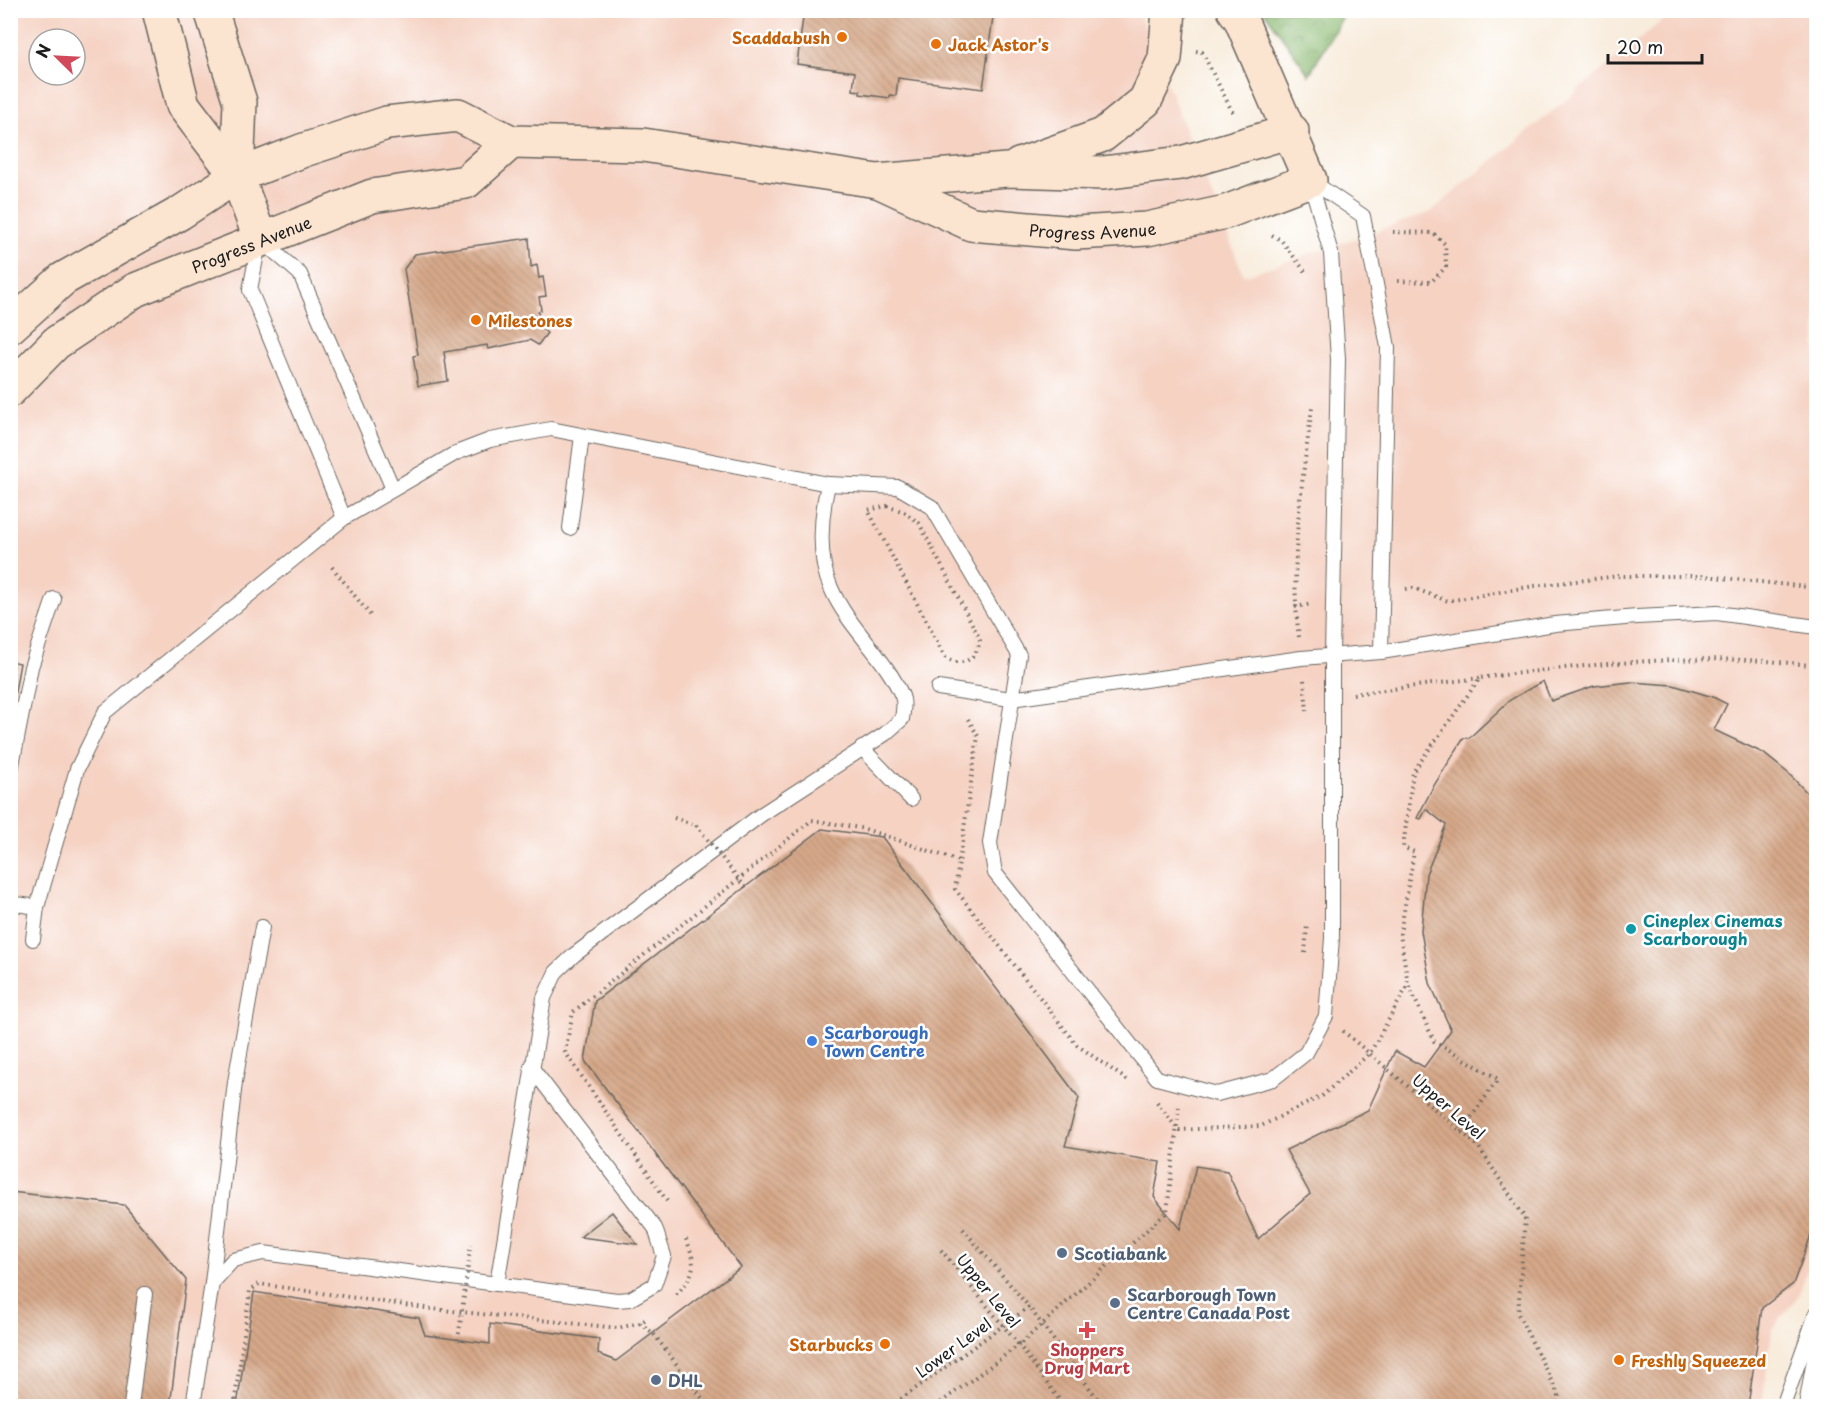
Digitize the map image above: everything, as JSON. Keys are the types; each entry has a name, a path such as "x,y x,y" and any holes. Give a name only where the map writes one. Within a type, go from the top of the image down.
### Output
{"main road":[{"path":"159,10 183,105 237,176 260,238"},
{"path":"211,10 240,102 237,176"},
{"path":"1007,170 1102,135 1145,101 1165,59 1169,10"},
{"path":"1234,10 1241,20 1292,131 1310,180"},
{"name":"Progress Avenue","path":"10,327 63,279 180,213 237,176 366,130 411,120 458,115 511,142 643,145 877,181 1007,170 1103,173 1181,163 1292,131"},
{"name":"Progress Avenue","path":"10,390 56,343 135,290 260,238 372,196 466,182 511,142"},
{"name":"Progress Avenue","path":"877,181 971,224 1076,233 1147,229 1226,212 1310,180"}],"lane":[{"path":"1310,180 1363,216 1388,347 1381,652"},
{"path":"33,939 37,907 77,769 105,712 344,518 456,453 490,440 551,429 828,484 898,488 932,507 1019,655 990,843 995,873 1157,1078 1217,1094 1273,1079 1306,1053 1326,1016 1332,938 1332,654 1338,359 1331,253 1310,180"},
{"path":"260,238 300,274 393,489"},
{"path":"260,238 250,290 344,518"},
{"path":"570,528 582,436"},
{"path":"497,1284 531,1067 547,989 563,964 762,814 885,734 902,719 903,703 881,662 848,620 830,586 822,549 823,504 828,484"},
{"path":"10,775 31,667 54,598"},
{"path":"938,688 1011,699 1332,654 1381,652 1555,624 1637,616 1717,613 1816,627"},
{"path":"862,748 911,799"},
{"path":"10,903 37,907"},
{"path":"193,1407 212,1283 235,1082 262,927"},
{"path":"212,1283 233,1260 262,1253 623,1300 654,1285 664,1256 655,1228 531,1067"},
{"path":"131,1407 145,1294"},
{"path":"1783,1407 1816,1314"},
{"path":"1806,1407 1816,1348"}],"path":[{"path":"1192,50 1202,52 1238,122"},
{"path":"1393,232 1433,233 1445,244 1446,267 1431,282 1397,281"},
{"path":"1272,235 1281,240 1307,272 1310,283"},
{"path":"1308,718 1295,607 1300,497 1312,406"},
{"path":"887,506 904,512 919,523 980,639 979,650 965,662 951,661 940,647 902,575 868,510 887,506"},
{"path":"332,567 370,615"},
{"path":"1382,593 1413,588 1448,602 1534,586 1619,576 1705,576 1816,588"},
{"path":"1295,607 1334,600"},
{"path":"1306,701 1599,663 1770,660 1816,666"},
{"path":"1461,1132 1498,1078 1434,1041 1408,984 1400,933 1414,852 1403,847 1413,772 1480,678"},
{"path":"968,719 978,736 955,889 1077,1045 1135,1085"},
{"path":"674,818 696,825 745,887"},
{"path":"670,1206 565,1052 573,1012 812,820 865,829 959,861"},
{"path":"1305,964 1307,917"},
{"path":"1155,1099 1178,1130 1261,1126 1322,1096 1370,1053 1408,984"},
{"name":"Upper Level","path":"1326,1016 1478,1146 1525,1218 1518,1314 1559,1396 1557,1407"},
{"name":"Upper Level","path":"936,1407 1019,1346 1167,1212 1178,1130 1180,1085"},
{"path":"674,1296 688,1283 694,1257 680,1227"},
{"path":"963,1229 1029,1308 1103,1407"},
{"path":"458,1340 471,1245"},
{"name":"Upper Level","path":"941,1250 1019,1346 1064,1407"},
{"path":"234,1407 250,1291 259,1284 432,1309 618,1328 640,1323 649,1316"},
{"name":"Lower Level","path":"891,1407 1029,1308"},
{"path":"640,1323 653,1334 708,1407"}],"shaded area":[{"path":"10,11 1138,11 1244,276 1429,213 1674,11 1816,11 1816,1248 1798,1296 1772,1329 1762,1406 11,1406"}],"green space":[{"path":"1264,11 1346,11 1309,75"}],"building":[{"name":"Jack Astor's","path":"804,10 994,10 983,89 898,78 896,96 890,95 890,98 860,94 860,91 853,90 855,72 797,64"},
{"name":"Milestones","path":"529,238 531,267 537,265 539,278 543,277 546,296 539,297 541,310 538,311 541,328 547,333 538,345 530,340 488,349 487,345 444,352 448,381 418,386 413,356 418,355 404,269 415,254"},
{"path":"10,661 20,663 12,709 10,709"},
{"name":"Scarborough Town Centre","path":"1543,681 1551,701 1594,686 1631,682 1673,685 1713,697 1727,704 1714,730 1763,753 1788,773 1816,802 1816,1222 1793,1284 1762,1308 1748,1406 237,1406 254,1292 419,1318 425,1335 490,1344 490,1324 599,1339 598,1354 616,1361 741,1267 585,1061 595,1001 822,829 882,837 1079,1098 1065,1146 1160,1162 1154,1197 1180,1229 1196,1166 1227,1171 1258,1239 1310,1194 1286,1150 1368,1110 1395,1051 1424,1067 1451,1030 1430,983 1421,931 1426,874 1446,825 1426,809 1421,819 1417,818 1433,787 1464,738 1469,738 1510,700"},
{"path":"11,1192 124,1205 186,1280 170,1406 10,1406"},
{"path":"612,1212 637,1244 580,1237"}],"place":[{"name":"Scaddabush","path":"842,37"},
{"name":"Jack Astor's","path":"936,44"},
{"name":"Milestones","path":"476,320"},
{"name":"Cineplex Cinemas Scarborough","path":"1631,929"},
{"name":"Scarborough Town Centre","path":"812,1041"},
{"name":"Scotiabank","path":"1062,1253"},
{"name":"Scarborough Town Centre Canada Post","path":"1115,1303"},
{"name":"Shoppers Drug Mart","path":"1087,1330"},
{"name":"Starbucks","path":"885,1344"},
{"name":"Freshly Squeezed","path":"1619,1360"},
{"name":"DHL","path":"656,1380"}]}
